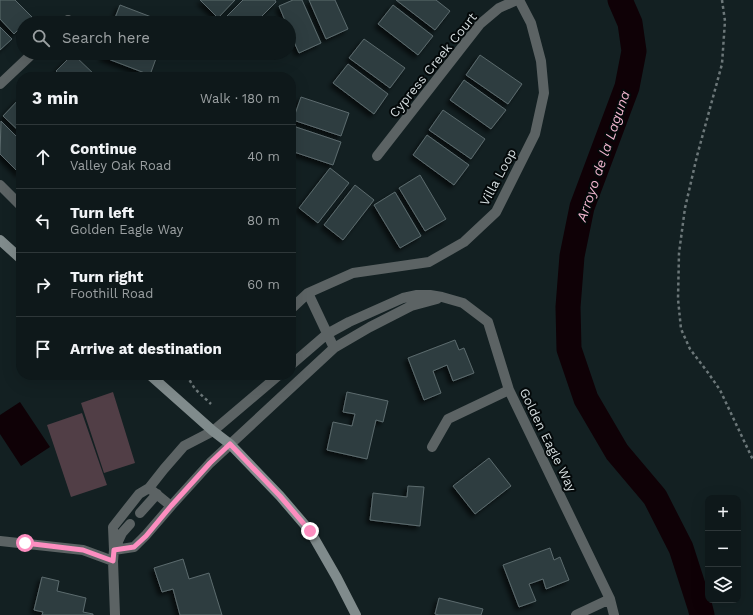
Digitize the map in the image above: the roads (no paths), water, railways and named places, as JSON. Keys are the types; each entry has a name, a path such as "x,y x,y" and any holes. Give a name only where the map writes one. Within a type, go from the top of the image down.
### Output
{"main road":[{"path":"0,240 16,254"},
{"path":"156,380 213,431 230,444 280,496 310,531 356,615"}],"street":[{"name":"Cypress Creek Court","path":"377,156 480,24 499,8 518,0"},
{"name":"Villa Loop","path":"296,304 308,293 353,274 429,262 464,242 496,212 535,134 544,93 541,61 531,23 518,0"},
{"path":"0,84 26,60"},
{"path":"0,185 16,201"},
{"path":"308,293 334,348"},
{"name":"Golden Eagle Way","path":"296,361 327,334 349,322 403,298 417,295 442,297 463,303 488,322 509,390 610,599 614,615"},
{"path":"114,550 134,547 146,536 210,463 334,348 411,306 442,297"},
{"path":"140,513 164,468 184,446 213,431 273,380"},
{"path":"432,447 448,419 509,390"},
{"path":"153,491 171,506"},
{"path":"115,615 113,528 139,494 153,491"},
{"path":"114,550 122,533 130,524"},
{"path":"0,541 83,550 113,561"},
{"path":"576,615 610,599"}],"waterway":[{"name":"Arroyo de la Laguna","path":"620,0 630,23 634,51 627,87 582,207 572,256 568,307 569,349 586,399 617,452 655,497 681,548 702,615"}]}
